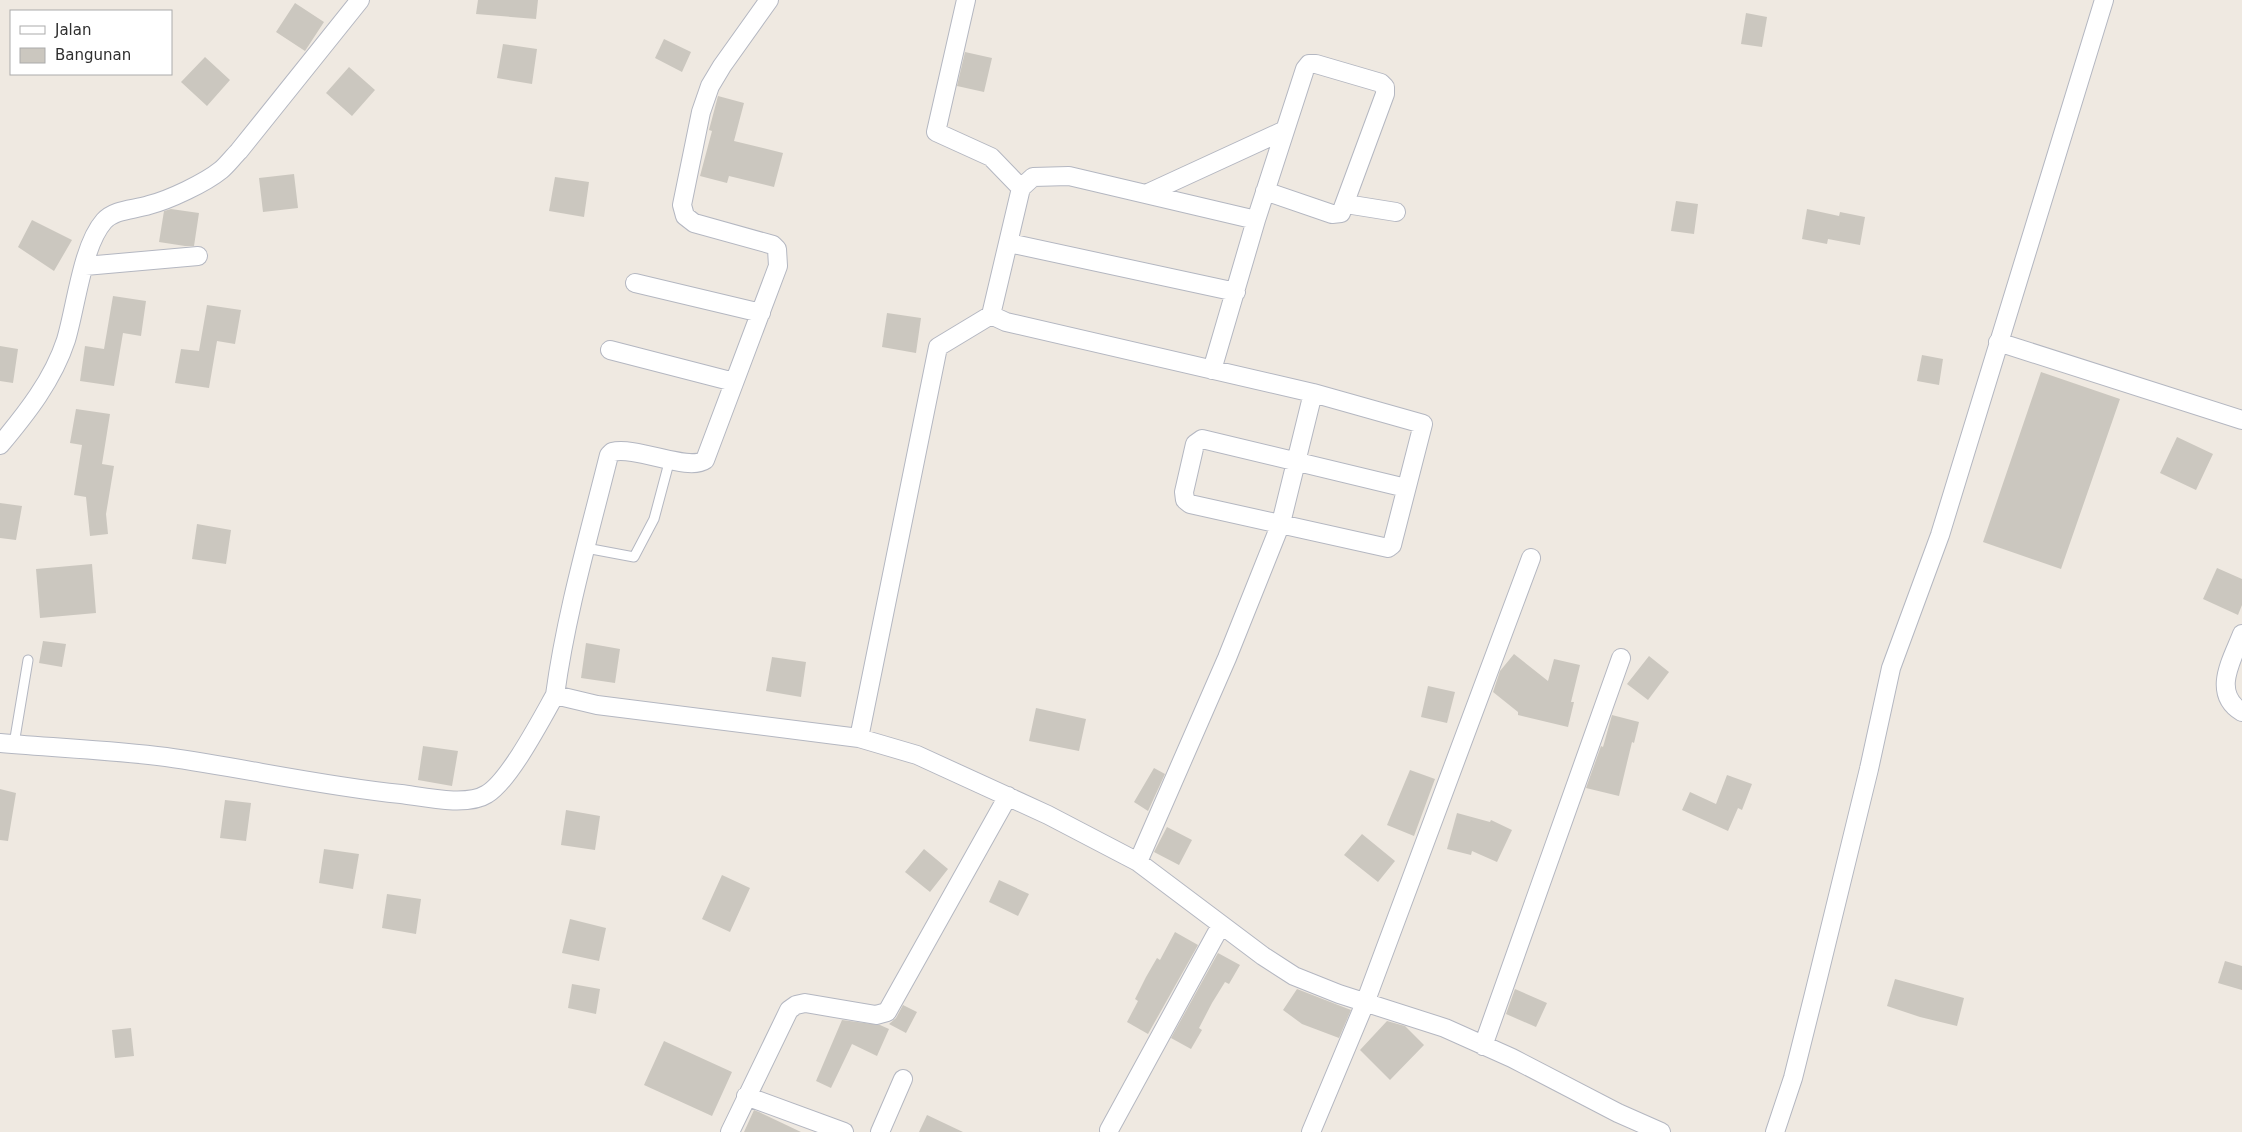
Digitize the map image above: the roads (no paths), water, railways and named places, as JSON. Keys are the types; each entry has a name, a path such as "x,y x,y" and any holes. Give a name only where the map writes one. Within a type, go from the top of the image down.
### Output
{"street":[{"path":"0,445 23,417 56,364 66,341 92,239 105,220 124,210 158,202 199,184 221,170 245,144 360,0"},
{"path":"7,743 164,757 390,793 456,800 473,800 486,795 495,788 529,741 555,695 560,659 609,455 612,452 624,450 696,464 705,460 778,266 777,249 766,242 694,223 685,216 682,205 702,112 710,86 769,0"},
{"path":"966,0 936,132 991,158 1022,188"},
{"path":"1774,1132 1793,1078 1891,668 1940,535 2104,0"},
{"path":"1212,370 1256,220 1265,191 1305,69 1309,64 1316,64 1381,83 1385,87 1386,94 1341,213 1332,214 1265,191"},
{"path":"1146,194 1285,130"},
{"path":"860,738 938,347 992,315 1022,188 1033,177 1069,176 1256,220"},
{"path":"1346,204 1396,212"},
{"path":"1009,243 1236,292"},
{"path":"85,266 198,256"},
{"path":"634,283 761,313"},
{"path":"992,315 1006,322 1313,393 1422,424 1392,546 1388,548 1190,504 1185,500 1184,492 1195,444 1202,439 1406,488"},
{"path":"1998,342 2242,420"},
{"path":"610,350 734,382"},
{"path":"1138,862 1227,658 1281,524 1313,393"},
{"path":"1311,1132 1365,1003 1531,558"},
{"path":"2242,634 2230,666 2225,690 2227,698 2233,706 2242,712"},
{"path":"1484,1046 1621,658"},
{"path":"555,695 597,705 860,738 917,755 1089,835 1138,862 1294,976 1365,1003 1445,1028 1512,1058 1618,1113 1661,1132"},
{"path":"730,1132 789,1010 804,1004 876,1015 887,1012 1008,796"},
{"path":"1109,1130 1221,924"},
{"path":"880,1132 903,1079"},
{"path":"746,1096 844,1132"}],"lane":[{"path":"586,548 634,557 654,519 670,459"},
{"path":"7,743 28,660"}]}
